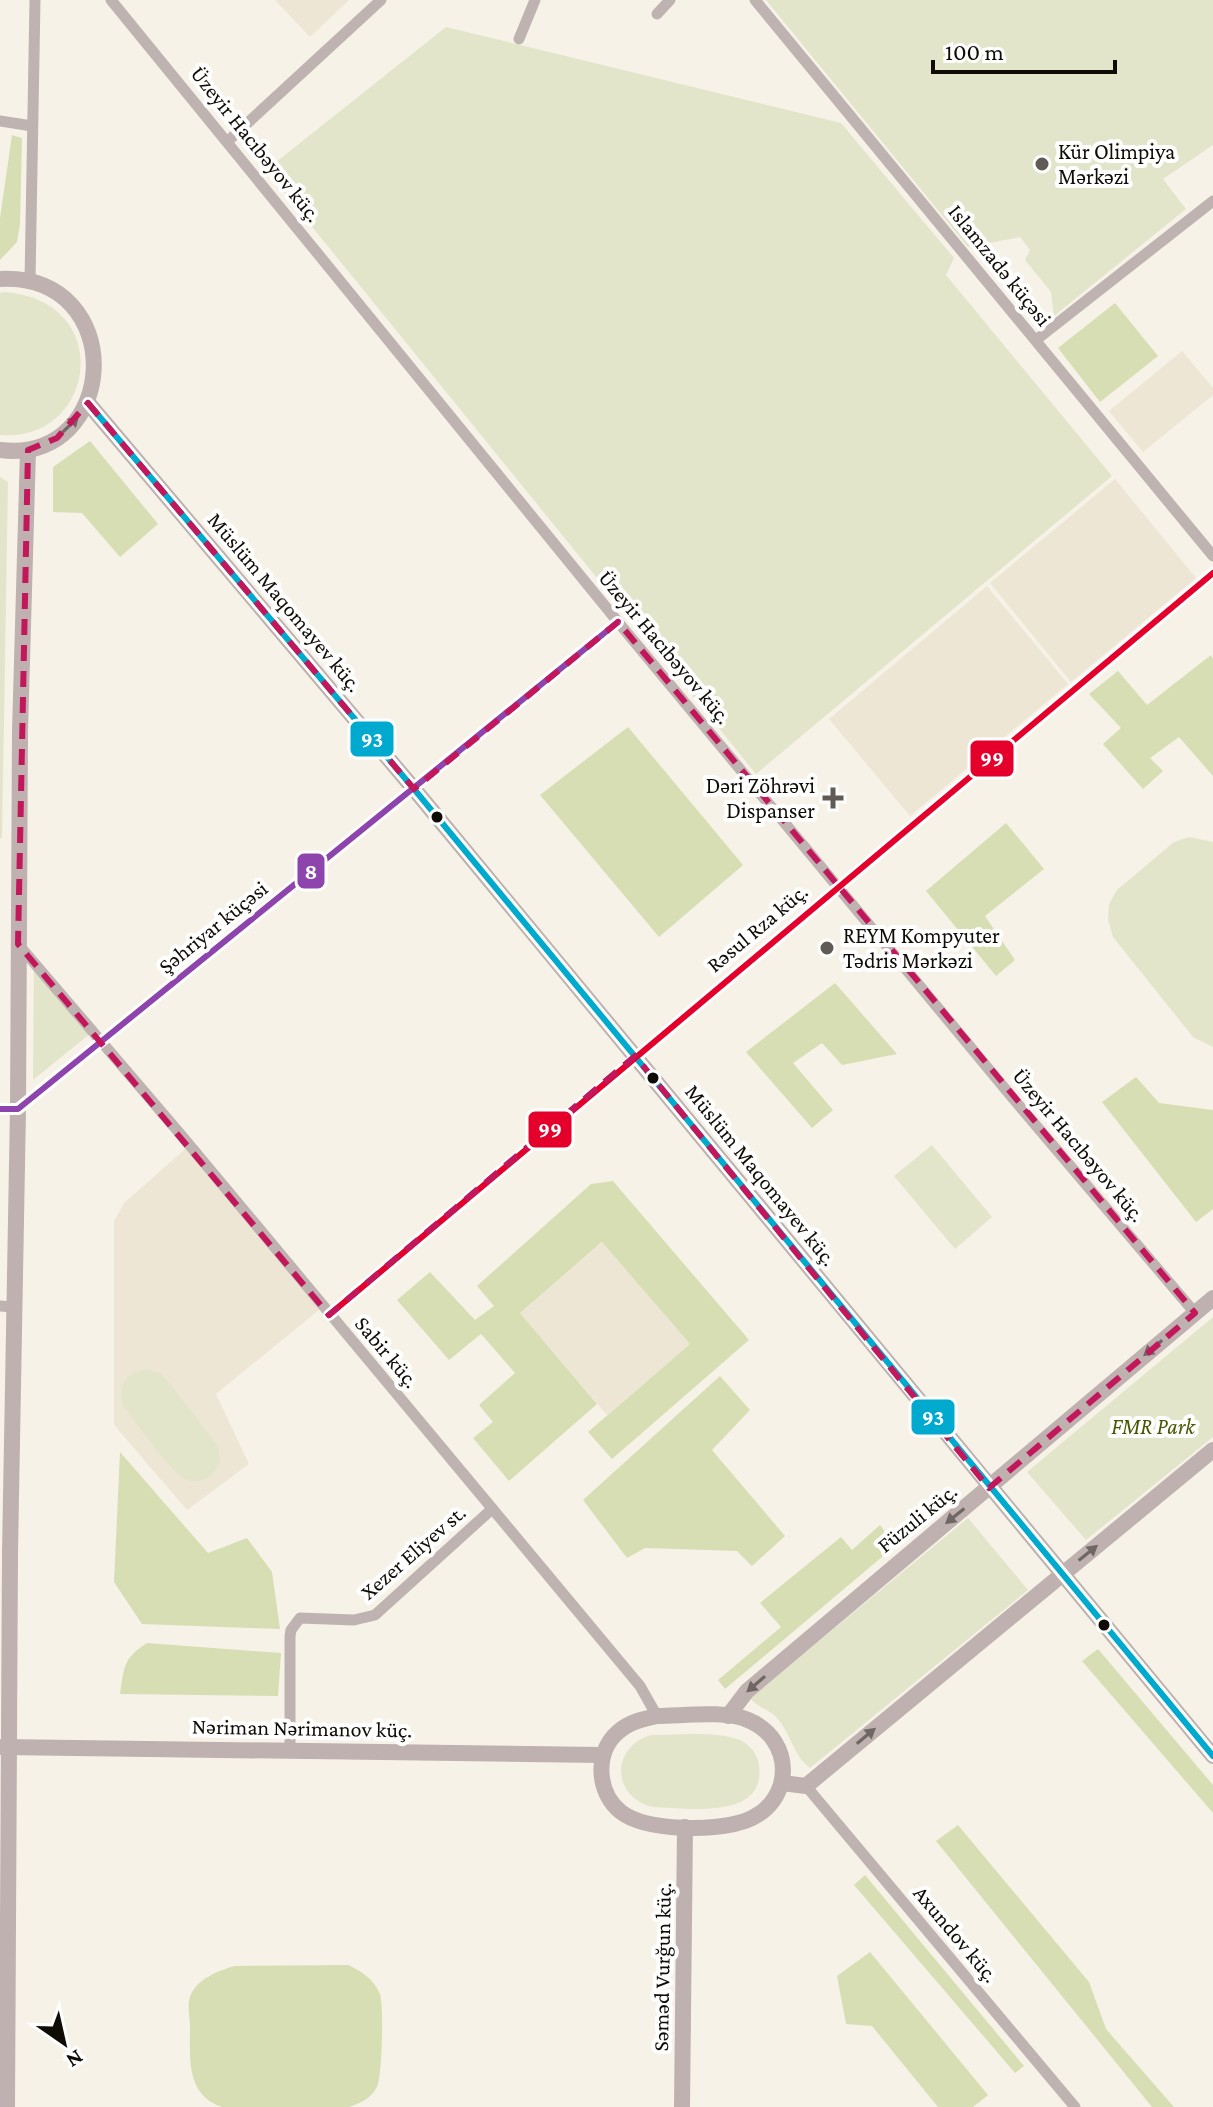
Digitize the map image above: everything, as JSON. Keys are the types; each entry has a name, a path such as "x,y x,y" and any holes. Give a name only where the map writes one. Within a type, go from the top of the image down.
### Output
{"main road":[{"path":"0,279 30,281 61,296 84,321 91,336 96,370 88,403 69,428 57,438 28,450 0,450"},
{"name":"Müslüm Maqomayev küç.","path":"88,403 414,789 1213,1756"},
{"path":"7,2107 6,1307 18,1109 20,731 28,450"},
{"name":"Füzuli küç.","path":"728,1716 747,1691 1213,1298"},
{"path":"782,1783 806,1786 1213,1450"},
{"path":"657,1716 728,1716 750,1720 766,1731 781,1754 782,1783 775,1800 761,1813 726,1825 685,1827 643,1823 622,1813 613,1804 602,1783 603,1755 612,1738 625,1727 657,1716"},
{"name":"Nəriman Nərimanov küç.","path":"5,1747 603,1755"},
{"name":"Səməd Vurğun küç.","path":"682,2107 685,1827"}],"street":[{"path":"30,281 35,0"},
{"name":"Üzeyir Hacıbəyov küç.","path":"111,0 618,622 1195,1313"},
{"path":"228,141 381,0"},
{"path":"519,39 535,0"},
{"path":"657,14 670,0"},
{"name":"Islamzadə küçəsi","path":"755,0 1213,556"},
{"path":"0,121 32,126"},
{"path":"1036,340 1213,201"},
{"name":"Rəsul Rza küç.","path":"329,1315 1213,573"},
{"name":"Şəhriyar küçəsi","path":"18,1109 618,622"},
{"name":"Sabir küç.","path":"18,944 640,1686 657,1716"},
{"path":"0,1109 18,1109"},
{"name":"Xezer Eliyev st.","path":"290,1749 290,1636 295,1623 300,1618 354,1620 375,1615 492,1509"},
{"name":"Axundov küç.","path":"806,1786 1075,2107"}],"highlighted area":[{"path":"88,403 414,789 618,622 1195,1313 989,1488 635,1056 329,1315 18,944 28,450 57,438"}],"shaded area":[{"path":"275,0 349,0 310,37"},
{"path":"1182,351 1213,388 1213,395 1143,452 1109,411"},
{"path":"1115,479 1196,578 1071,682 990,583"},
{"path":"987,586 1068,684 910,816 829,719"},
{"path":"191,1144 325,1305 216,1394 249,1464 187,1510 114,1425 114,1221 124,1203"},
{"path":"603,1242 690,1344 607,1415 520,1313"}],"green space":[{"name":"Kür Olimpiya Mərkəzi","path":"766,0 1213,0 1213,145 1163,179 1186,209 1054,316 1051,292 1025,260 1030,250 1020,237 968,247"},
{"path":"446,27 841,123 954,258 946,275 1112,476 756,774 266,170"},
{"path":"12,135 22,138 20,224 17,242 0,260 0,218"},
{"path":"0,293 40,301 65,319 78,343 80,370 73,395 57,417 32,431 0,435"},
{"path":"1115,303 1158,356 1100,402 1058,348"},
{"path":"90,441 158,524 120,557 82,513 53,512 53,467"},
{"path":"0,477 8,482 2,838 0,838"},
{"path":"1211,655 1213,776 1179,737 1150,758 1163,771 1143,789 1103,744 1121,728 1089,694 1118,671 1147,705"},
{"path":"628,727 743,865 659,937 540,795"},
{"path":"1006,823 1044,869 985,916 1015,960 996,976 926,891"},
{"path":"1189,837 1213,842 1213,1047 1193,1037 1113,937 1108,920 1109,904 1117,890 1174,842"},
{"path":"34,956 97,1028 33,1080"},
{"path":"835,983 897,1054 842,1065 822,1043 793,1063 833,1110 812,1128 746,1052"},
{"path":"1136,1077 1159,1103 1213,1110 1213,1209 1196,1222 1102,1102"},
{"path":"932,1145 992,1217 955,1249 894,1176"},
{"path":"613,1181 749,1340 612,1459 588,1432 690,1344 602,1242 520,1313 597,1404 509,1481 473,1438 493,1422 479,1405 515,1373 481,1334 449,1360 397,1300 430,1272 475,1320 494,1306 477,1286 591,1184"},
{"name":"FMR Park","path":"1213,1317 1213,1437 1086,1540 1027,1472"},
{"path":"145,1369 160,1373 166,1379 218,1446 220,1462 206,1478 191,1481 179,1475 124,1407 121,1394 124,1382 132,1374"},
{"path":"720,1376 750,1410 712,1450 785,1536 752,1566 737,1551 645,1548 627,1558 583,1500"},
{"path":"120,1452 208,1553 247,1538 272,1572 280,1629 142,1624 114,1582"},
{"path":"968,1518 1028,1590 810,1768 777,1718 750,1698"},
{"path":"880,1525 895,1546 725,1689 718,1680 781,1627 760,1603 841,1537 852,1550"},
{"path":"147,1643 281,1653 278,1696 120,1694 126,1664"},
{"path":"1098,1649 1213,1785 1213,1813 1082,1661"},
{"path":"706,1734 741,1741 757,1757 758,1783 750,1795 738,1803 721,1807 652,1807 629,1793 621,1771 629,1750 651,1735"},
{"path":"958,1825 1089,1982 1106,2029 1174,2107 1152,2107 936,1841"},
{"path":"865,1875 1024,2066 1015,2073 854,1885"},
{"path":"870,1952 988,2095 973,2107 938,2107 872,2026 846,2024 837,1976"},
{"path":"348,1965 371,1980 380,1994 382,2039 379,2077 376,2089 370,2096 349,2107 222,2107 202,2094 192,2075 189,2000 202,1981 235,1966"}],"transit line":[{"name":"93","path":"88,403 414,789 1213,1756"},
{"name":"99","path":"329,1315 1213,573"},
{"name":"8","path":"0,1109 18,1109 618,622"}],"place":[{"name":"Kür Olimpiya Mərkəzi","path":"1042,164"},
{"name":"Dəri Zöhrəvi Dispanser","path":"833,798"},
{"name":"REYM Kompyuter Tədris Mərkəzi","path":"827,948"}]}
